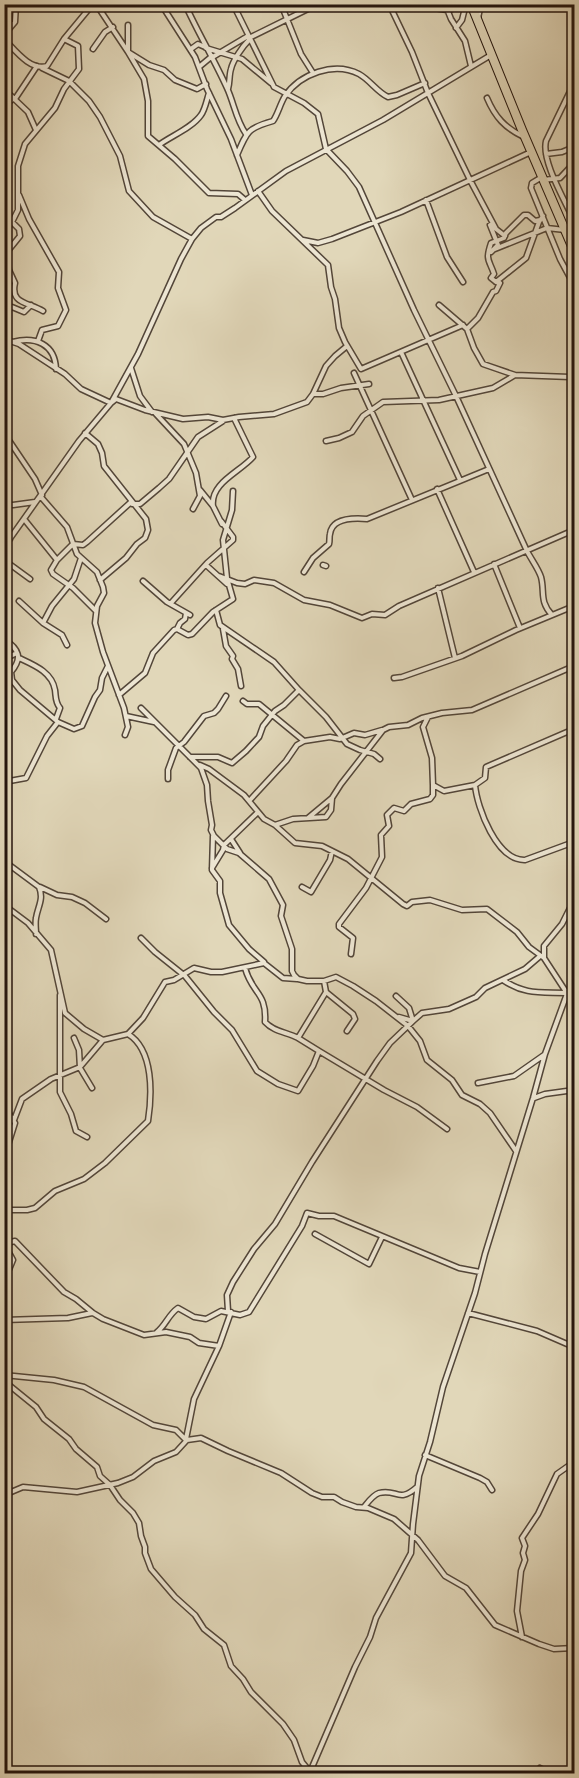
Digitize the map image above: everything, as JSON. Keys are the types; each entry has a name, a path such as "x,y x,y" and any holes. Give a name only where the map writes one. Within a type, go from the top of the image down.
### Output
{"highway":[{"path":"471,4 531,153 574,250"}],"street":[{"path":"16,4 15,22 4,37 15,51 76,87 100,117 120,156 129,191 153,217 192,239"},
{"path":"42,68 51,63 64,39 95,4 140,68 148,104 148,136 209,193 238,194 245,200"},
{"path":"161,4 191,49 252,195"},
{"path":"185,4 236,108 237,120 246,134"},
{"path":"233,4 272,83"},
{"path":"281,4 301,54 313,73"},
{"path":"199,66 219,53 318,4"},
{"path":"389,4 470,180 497,231 505,236"},
{"path":"408,4 450,10 465,4 462,20 456,28"},
{"path":"445,4 465,41 471,66"},
{"path":"478,21 481,4"},
{"path":"128,25 128,52"},
{"path":"93,49 105,32 113,27"},
{"path":"227,89 231,68 249,38"},
{"path":"64,39 78,46 80,64 76,74 76,87"},
{"path":"187,43 197,44 247,62 277,89 304,103 318,114 326,149 356,181 414,310 539,574 544,600 552,615"},
{"path":"191,49 197,44"},
{"path":"465,58 467,51"},
{"path":"128,52 149,65 164,70 173,79 192,88 196,89 206,84"},
{"path":"111,403 131,367 192,239 210,221 221,217 286,171 382,120 492,55"},
{"path":"4,105 15,99 37,66"},
{"path":"237,155 249,130 257,125 273,122 286,94 298,82 313,73 332,69 353,72 365,78 388,97 396,96 425,83"},
{"path":"4,231 18,210 18,166 25,144 55,108 69,81 76,74"},
{"path":"574,83 546,141 546,154 574,221"},
{"path":"4,87 28,112 36,130"},
{"path":"159,145 178,135 202,115 209,93"},
{"path":"487,98 498,119 508,129 525,137"},
{"path":"546,154 562,152 574,147"},
{"path":"303,240 318,243 375,222 531,153"},
{"path":"574,164 556,180 543,179 532,183 531,186 560,259 574,285"},
{"path":"258,191 273,211 325,261 330,269 339,328 361,369 465,327 478,318 500,283 490,278 494,274 488,262 492,243 504,238 524,215 528,215 535,221 540,220"},
{"path":"19,195 29,219 59,272 58,288 66,310 58,326 42,330 38,341"},
{"path":"567,204 574,199"},
{"path":"426,200 447,257 464,282"},
{"path":"496,282 526,258 543,216"},
{"path":"12,222 19,229 20,236 5,253 15,283 14,293 20,301 43,311"},
{"path":"490,225 498,245 493,251 547,228 566,230"},
{"path":"4,309 12,307 24,312 31,305"},
{"path":"438,305 465,327 483,364 515,375 574,379"},
{"path":"13,342 25,338 38,341 56,360 56,369"},
{"path":"4,339 13,342 56,369 81,389 111,403"},
{"path":"96,610 69,585 53,574 51,570 57,560 73,544 87,542 132,503 142,502 169,479 198,437 224,420 279,413 306,403 313,394 326,366 337,353 347,346"},
{"path":"401,352 460,480"},
{"path":"131,367 142,400 184,444 196,473 200,496 193,509"},
{"path":"354,373 412,500"},
{"path":"326,441 352,432 361,418 385,402 439,400 493,388 515,375"},
{"path":"313,394 369,384"},
{"path":"4,547 85,433 116,399 154,413 181,419 208,417 224,420"},
{"path":"213,506 213,495 234,472 253,458 234,418"},
{"path":"4,433 35,478 41,496 67,527 77,554 97,572 104,593 96,610 96,627 126,716 128,727 125,735"},
{"path":"85,433 98,444 104,466 146,519 148,530 145,538 126,558 100,580"},
{"path":"304,572 313,558 329,544 333,527 340,521 356,517 367,519 489,469"},
{"path":"171,603 233,540 213,506 199,489"},
{"path":"437,489 474,573"},
{"path":"177,629 188,635 192,634 216,610 233,599 223,549 225,528 232,510 233,490"},
{"path":"4,504 13,506 35,502"},
{"path":"24,519 57,560"},
{"path":"219,576 245,584 254,580 274,583 304,600 330,605 362,618 372,614 385,615 438,588 574,531"},
{"path":"4,533 10,539"},
{"path":"43,623 52,606 74,579 81,558"},
{"path":"4,560 30,579"},
{"path":"494,564 520,628"},
{"path":"206,565 230,587"},
{"path":"119,696 145,673 153,653 177,629 188,614 167,602 143,581"},
{"path":"438,588 455,658"},
{"path":"19,601 43,623 62,635 67,645"},
{"path":"393,678 402,677 455,658 574,606"},
{"path":"216,610 220,625 274,662 347,744 376,754 380,759"},
{"path":"223,628 226,646 238,669 241,686"},
{"path":"4,639 11,643 19,658 18,664 11,672 12,680 30,699 57,721 74,729 82,726 100,690 102,678 108,666"},
{"path":"4,659 17,653"},
{"path":"4,782 26,778 57,721 60,708 56,704 54,686 42,669 19,658"},
{"path":"250,800 286,761 297,745 304,741 330,737 342,738 354,733 365,735 456,710 472,710 574,666"},
{"path":"190,757 218,757 232,763 250,748 275,711 298,690"},
{"path":"168,779 171,758 178,746 204,716 218,709 226,696"},
{"path":"243,701 247,704 258,704 304,741"},
{"path":"141,708 198,765 207,785 213,836 212,868 220,881 220,894 229,925 249,949 283,978 324,981 336,977 349,983 397,1017 420,1041 427,1060 452,1080 462,1095 480,1104 490,1113 516,1151"},
{"path":"126,716 157,722"},
{"path":"423,727 429,717"},
{"path":"351,954 354,938 339,927 339,924 371,878 374,868 382,857 381,834 389,826 387,815 394,808 404,811 411,804 430,800 433,795 432,758 423,727 415,722"},
{"path":"434,785 444,790 475,785 485,778 486,767 572,729 574,742"},
{"path":"307,818 332,798 383,730"},
{"path":"198,765 210,769 250,800 264,819 295,843 322,846 348,859 406,906 413,902 430,900 462,910 487,909 518,932 542,957 574,1004"},
{"path":"475,785 476,795 492,834 506,854 525,860 574,842"},
{"path":"274,825 293,819 326,817 331,810 332,798"},
{"path":"212,868 224,845 258,812"},
{"path":"213,836 241,855 269,879 283,905 281,916 293,955 291,971 298,979"},
{"path":"231,838 241,855"},
{"path":"302,887 311,892 330,860 332,851"},
{"path":"4,861 39,887 57,896 72,897 85,903 106,919"},
{"path":"36,934 36,917 42,894 39,887"},
{"path":"4,1495 23,1487 77,1492 110,1485 134,1477 154,1461 176,1452 186,1440 194,1399 219,1347 229,1312 227,1295 233,1282 254,1249 275,1224 312,1162 390,1042 424,1013 457,1006 476,997 485,988 525,969 542,957 544,946 566,918 574,900"},
{"path":"4,905 28,923 51,950 65,1013 84,1029 103,1040"},
{"path":"141,938 184,975 232,1030 258,1071 278,1084 298,1091 319,1051"},
{"path":"4,1158 22,1099 51,1078 80,1067 103,1040 128,1034 143,1018 165,982 174,980 194,968 211,972 264,963"},
{"path":"245,968 248,981 265,1005 265,1022 276,1030 287,1032 298,1038 417,1107 447,1129"},
{"path":"502,979 514,988 522,990 567,992"},
{"path":"324,981 326,992 355,1018 347,1031"},
{"path":"60,992 60,1092 71,1114 76,1131 87,1137"},
{"path":"298,1038 326,992"},
{"path":"4,1381 36,1407 44,1419 68,1437 76,1449 97,1467 100,1476 131,1510 139,1523 151,1569 175,1597 195,1614 204,1629 224,1645 231,1666 243,1679 250,1692 283,1724 294,1740 302,1762 311,1773 355,1667 370,1637 376,1617 410,1558 417,1487 443,1387 468,1313 545,1054 567,992"},
{"path":"396,996 409,1008 412,1022"},
{"path":"397,1017 412,1022"},
{"path":"4,1210 35,1208 55,1191 84,1179 105,1163 148,1121 150,1097 147,1065 137,1041 128,1034"},
{"path":"74,1038 79,1050 80,1067 92,1088"},
{"path":"478,1083 514,1076 539,1056 545,1054"},
{"path":"533,1098 574,1090"},
{"path":"4,1106 14,1120"},
{"path":"7,1243 15,1241 64,1292 93,1313 122,1328 150,1336 164,1326 169,1315 178,1308 194,1317 206,1319 221,1311 244,1315 251,1309 302,1226 307,1213 334,1216 459,1268 480,1272"},
{"path":"4,1231 8,1251 13,1260 8,1272 6,1313 10,1320"},
{"path":"315,1234 369,1264 382,1237"},
{"path":"4,1320 68,1318 93,1313"},
{"path":"468,1313 537,1331 574,1347"},
{"path":"157,1332 190,1337 199,1343 219,1347"},
{"path":"4,1375 54,1380 84,1387 153,1425 176,1430 186,1440"},
{"path":"186,1440 201,1438 208,1440 228,1451 282,1473 312,1493 322,1497 334,1497 342,1502 364,1507 394,1519 431,1556 445,1576 466,1588 495,1625 554,1649 574,1646"},
{"path":"425,1455 480,1478 487,1482 492,1490"},
{"path":"522,1637 517,1611 521,1571 525,1560 523,1553 525,1546 522,1538 538,1514 557,1474 574,1462"},
{"path":"364,1507 377,1494 392,1493 406,1496 417,1487"},
{"path":"540,1768 551,1773"}]}
